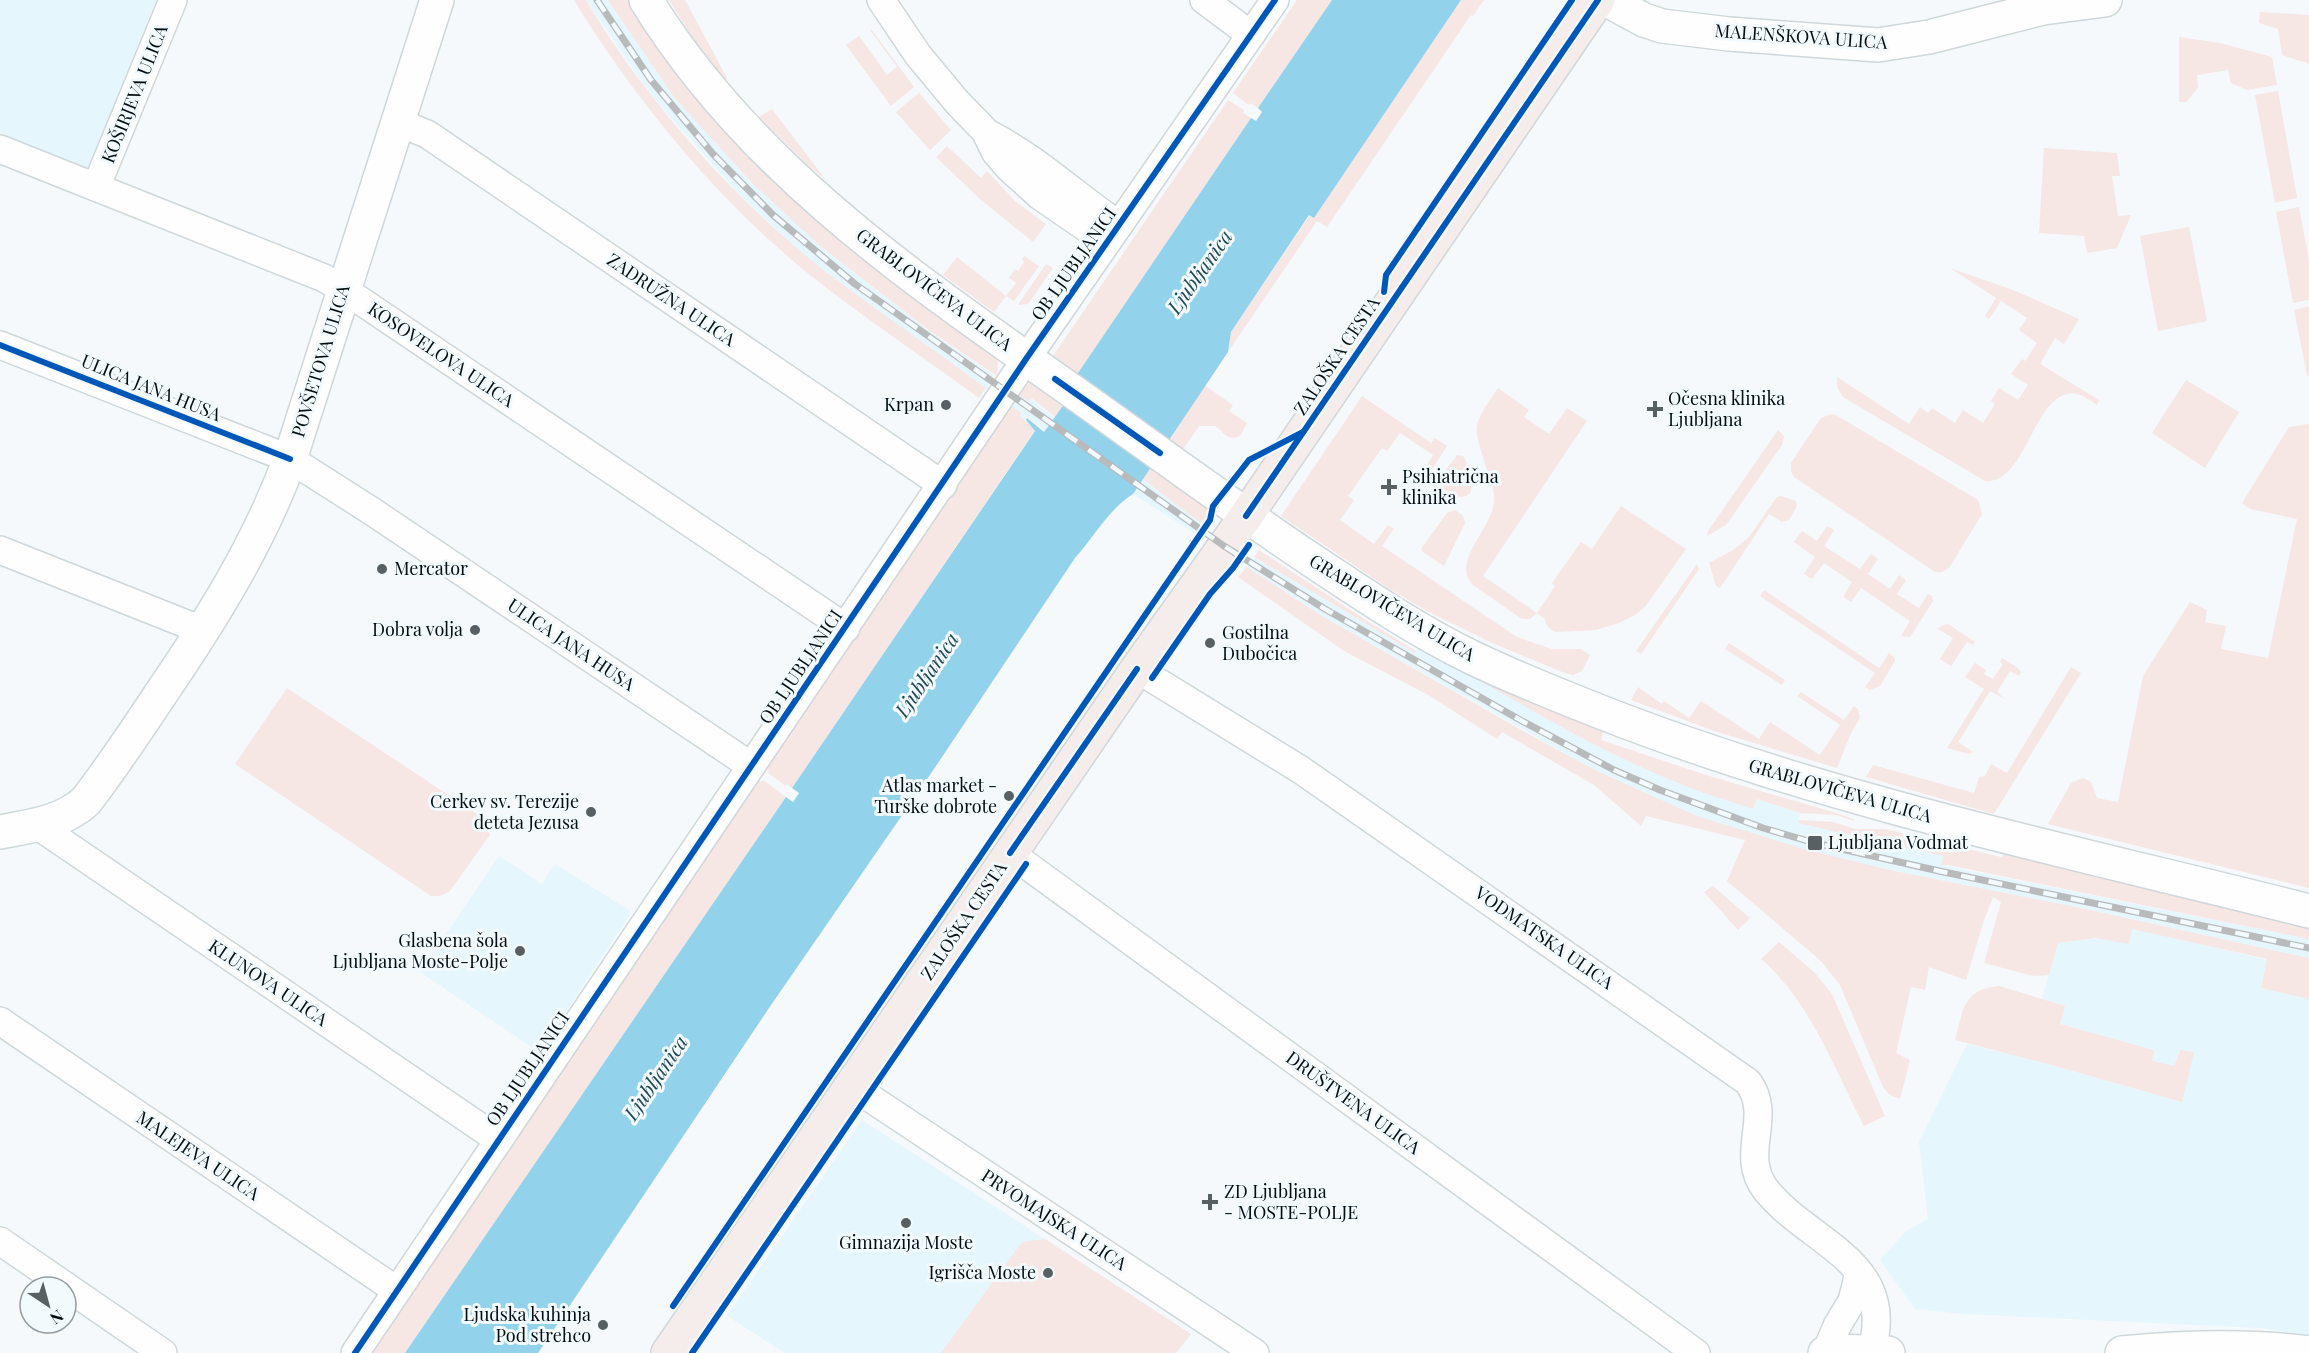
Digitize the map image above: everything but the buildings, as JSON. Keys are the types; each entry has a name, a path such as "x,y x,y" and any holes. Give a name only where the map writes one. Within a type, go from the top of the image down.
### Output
{"main road":[{"name":"ZALOŠKA CESTA","path":"668,1353 1137,669 1246,516 1598,0"}],"street":[{"name":"KOŠIRJEVA ULICA","path":"96,187 173,0"},
{"name":"POVŠETOVA ULICA","path":"0,832 37,825 66,816 86,801 204,631 244,563 278,492 290,459 396,122 437,0"},
{"name":"GRABLOVIČEVA ULICA","path":"646,0 704,83 740,125 839,219 908,274 1246,516 1365,596 1467,655 1540,688 1666,737 1776,774 1889,807 2309,911"},
{"path":"880,0 930,71 985,131 996,153 1022,181 1113,234"},
{"path":"1204,0 1251,34"},
{"name":"OB LJUBLJANICI","path":"355,1353 1026,359 1275,0"},
{"name":"MALENŠKOVA ULICA","path":"1607,0 1644,20 1662,26 1729,34 1878,45 1929,37 2043,8 2105,0"},
{"name":"ZADRUŽNA ULICA","path":"396,122 427,134 943,485"},
{"name":"KOSOVELOVA ULICA","path":"0,149 324,278 846,628"},
{"name":"ULICA JANA HUSA","path":"0,345 290,459 373,512 751,766"},
{"path":"0,550 204,631"},
{"name":"VODMATSKA ULICA","path":"1137,669 1300,770 1748,1082 1755,1091 1759,1104 1754,1146 1757,1175 1777,1203 1845,1256 1859,1273 1876,1305 1877,1352"},
{"name":"KLUNOVA ULICA","path":"37,825 499,1140"},
{"name":"DRUŠTVENA ULICA","path":"1010,853 1696,1353"},
{"name":"MALEJEVA ULICA","path":"0,1021 396,1290"},
{"name":"PRVOMAJSKA ULICA","path":"852,1086 1255,1353"},
{"path":"0,1241 163,1353"},
{"path":"1859,1273 1852,1301 1837,1326 1826,1353 1877,1352"},
{"path":"2122,1353 2202,1348 2274,1349 2309,1353"}],"shaded area":[{"path":"0,0 156,0 89,169 0,133"},
{"path":"574,0 586,0 610,39 665,112 726,181 758,213 827,273 986,388 979,398 830,291 743,215 680,147 651,111 623,74"},
{"path":"586,0 608,0 674,97 752,183 819,245 929,331 994,375 986,388 827,273 741,196 654,99"},
{"path":"608,0 630,0 652,35 994,356 998,362 997,376 930,331 819,245 752,183 674,97"},
{"path":"669,0 685,0 727,78 726,81 697,45"},
{"path":"1297,0 1332,0 1258,108 1250,103 1249,105 1233,93"},
{"path":"1461,0 1484,0 1473,16 1471,15 1327,227 1317,221 1228,352 1231,332 1310,215 1314,218"},
{"path":"2260,12 2309,15 2309,64 2282,55 2278,29 2259,23"},
{"path":"871,29 914,87 891,106 846,45 859,36 887,75 897,67"},
{"path":"2179,37 2220,43 2272,57 2277,85 2247,90 2231,83 2228,70 2197,75 2198,88 2186,102 2179,102"},
{"path":"2278,91 2297,198 2275,203 2255,95"},
{"path":"919,93 951,130 930,150 896,112"},
{"path":"1228,100 1244,110 1243,113 1251,118 1076,376 1051,359"},
{"path":"772,109 826,180 759,117"},
{"path":"947,146 981,178 987,171 1015,201 1046,224 1033,242 981,200 936,157"},
{"path":"2044,148 2117,153 2120,176 2112,176 2118,216 2131,215 2117,248 2087,253 2084,236 2039,233"},
{"path":"2299,207 2309,261 2309,300 2293,303 2276,212"},
{"path":"2189,227 2207,321 2158,331 2140,236"},
{"path":"1024,256 1039,266 1014,301 1006,296 1016,283 1009,278 1015,269 1018,271 1024,262 1022,259"},
{"path":"957,257 1006,296 994,312 943,275"},
{"path":"1046,264 1053,268 1028,304 1018,305"},
{"path":"1950,268 2013,290 2079,319 2064,344 2055,338 2040,364 2099,400 2097,405 2083,396 2071,393 2055,400 2045,411 2019,457 1998,479 1985,481 1843,397 1837,387 1837,377 1909,424 1920,407 1928,413 1932,408 1955,423 1963,410 1983,423 1995,404 1991,401 1999,388 2018,400 2028,385 2011,374 2022,359 2025,361 2037,343 2019,330 2027,318 2001,301 1989,319 1985,316 1996,298"},
{"path":"2309,306 2309,376 2294,310"},
{"path":"1030,380 1065,403 1055,417 1032,398 1029,401 1019,395"},
{"path":"2186,380 2239,412 2205,468 2152,433"},
{"path":"1204,385 1233,405 1229,411 1247,423 1240,436 1235,438 1226,436 1215,426 1199,426 1182,451 1169,442"},
{"path":"1498,388 1529,410 1524,417 1549,434 1567,408 1587,421 1483,576 1537,613 1530,619 1522,619 1473,585 1467,576 1466,566 1469,555 1487,522 1494,501 1477,437 1477,429 1482,412"},
{"path":"1019,395 1029,401 1031,398 1038,403 1037,405 1143,478 1201,523 1194,533 1133,494 1028,418 1026,420 1020,416 1021,413 1011,406"},
{"path":"1362,396 1431,443 1435,438 1447,446 1427,477 1422,473 1433,455 1400,433 1387,451 1382,448 1348,496 1354,500 1340,520 1374,544 1388,525 1394,529 1382,546 1517,637 1552,649 1581,649 1590,655 1582,671 1573,675 1562,672 1492,643 1429,612 1388,588 1281,516"},
{"path":"1011,406 1021,413 1020,416 1035,430 792,788 787,784 786,786 768,773 767,768"},
{"path":"1831,414 1978,500 1982,514 1949,568 1942,572 1935,572 1794,477 1791,463 1821,418"},
{"path":"2309,424 2309,888 2048,824 2071,783 2083,778 2091,782 2097,798 2118,802 2143,676 2190,602 2207,610 2205,622 2226,626 2221,649 2268,658 2297,519 2250,509 2242,503 2289,427"},
{"path":"1778,430 1784,436 1782,445 1726,525 1707,536 1708,531"},
{"path":"1134,451 1207,507 1209,515 1205,522 1201,523 1143,478"},
{"path":"1457,455 1465,459 1472,482 1470,492 1467,496 1461,497 1442,491 1434,498 1429,494"},
{"path":"1781,496 1796,501 1797,506 1789,520 1782,522 1769,514 1720,588 1716,586 1709,563 1733,550 1749,537 1777,497"},
{"path":"1621,506 1686,549 1645,607 1619,623 1596,630 1556,632 1537,613 1555,586 1552,583 1581,542 1592,549"},
{"path":"1455,510 1463,516 1465,523 1444,566 1421,549 1447,513"},
{"path":"1827,526 1834,530 1824,546 1860,569 1871,554 1878,559 1868,574 1890,589 1899,575 1906,580 1897,594 1919,608 1928,594 1932,596 1933,601 1910,637 1901,636 1910,621 1861,588 1851,602 1843,597 1852,582 1824,563 1812,579 1804,574 1815,557 1794,542 1802,531 1817,541"},
{"path":"1259,550 1416,651 1415,653 1254,557"},
{"path":"1254,557 1415,653 1419,646 1562,726 1754,809 1757,799 1800,813 1798,822 1943,856 1941,865 2309,939 2309,958 2081,908 1890,870 1804,849 1697,816 1595,770 1322,616 1247,567"},
{"path":"1697,564 1699,569 1641,654 1636,651"},
{"path":"1247,567 1322,616 1525,732 1595,770 1697,816 1804,849 1890,870 2081,908 2309,958 2309,999 2261,988 2267,959 2132,929 2129,944 2096,938 2058,943 2049,975 2033,976 1984,963 2001,902 1993,897 1966,980 1929,967 1925,990 1911,987 1896,1053 1910,1060 1900,1099 1890,1095 1883,1087 1840,985 1821,961 1727,881 1745,840 1646,816 1641,826 1594,785 1502,732 1497,739 1430,696 1344,651 1238,577"},
{"path":"1764,590 1879,668 1889,653 1895,661 1880,686 1870,690 1865,687 1875,673 1760,596"},
{"path":"1948,624 1975,642 1973,645 1967,642 1951,666 1940,659 1953,638 1938,629"},
{"path":"1729,643 1785,680 1782,685 1725,649"},
{"path":"1427,650 1538,704 1603,732 1601,740 1706,775 1836,813 1854,819 1854,821 1836,815 1800,813 1757,799 1753,809 1665,778 1527,708"},
{"path":"2002,658 2021,672 2019,676 2010,671 1997,692 2005,699 1990,691 1958,742 1973,752 1969,754 1947,748 1984,689 1965,677 1975,663 1986,670 1984,674 1993,679 2003,664 2000,662"},
{"path":"2071,667 2081,673 1994,814 1866,777 1873,765 1974,793 1979,777 1985,776 1991,764 2007,773"},
{"path":"1638,687 1662,704 1664,701 1689,718 1701,701 1759,739 1770,722 1820,755 1840,725 1797,696 1801,692 1844,720 1854,706 1858,709 1860,718 1851,733 1837,768 1714,731 1631,700"},
{"path":"287,688 486,820 490,835 449,892 431,896 235,764"},
{"path":"758,780 761,782 763,780 786,797 405,1353 371,1353"},
{"path":"1799,820 1834,822 1855,829 1885,829 2001,857 2010,851 2309,922 2309,939 1941,865 1943,856 1798,823"},
{"name":"Glasbena šola Ljubljana Moste-Polje","path":"499,856 542,884 555,864 629,910 629,916 539,1052 420,972"},
{"path":"1713,886 1750,918 1738,930 1704,892"},
{"path":"2132,928 2267,960 2261,988 2309,999 2309,1335 2258,1328 1963,1314 1915,1309 1880,1260 1906,1231 1928,1219 1919,1142 1967,1044 2182,1102 2179,1051 2174,1066 2152,1061 2154,1050 2060,1024 2065,1006 2042,999 2058,943 2099,938"},
{"path":"1779,942 1814,972 1832,994 1885,1116 1864,1126 1807,1015 1778,975 1761,959"},
{"path":"1999,986 2065,1006 2060,1024 2154,1050 2152,1061 2174,1066 2180,1050 2194,1052 2182,1102 1955,1040 1966,1003 1978,992"},
{"name":"Gimnazija Moste","path":"862,1120 1191,1334 1176,1353 785,1353 727,1316"},
{"name":"Igrišča Moste","path":"1045,1239 1191,1334 1176,1353 941,1353 1022,1242"}],"water":[{"name":"Ljubljanica","path":"1332,0 1461,0 1314,218 1309,215 1231,332 1228,352 1133,494 1116,507 1075,558 538,1353 405,1353 786,797 793,802 799,793 792,788 1035,431 1026,420 1027,418 1044,432 1065,403 1076,376 1251,118 1256,121 1262,112 1258,108"}],"railway":[{"path":"597,0 651,80 713,154 773,215 855,284 1224,546 1325,609 1522,721 1614,770 1660,790 1763,828 1815,843 2309,948"}],"cycle path":[{"path":"355,1353 1026,359 1275,0"},
{"path":"1384,292 1386,275 1572,0"},
{"path":"1246,516 1598,0"},
{"path":"0,345 290,459"},
{"path":"1055,379 1160,453"},
{"path":"673,1306 1210,520 1213,506 1249,460 1303,432"},
{"path":"1152,678 1210,594 1233,568 1249,545"},
{"path":"1010,853 1137,669"},
{"path":"692,1353 1026,864"}],"place":[{"name":"Krpan","path":"946,405"},
{"name":"Očesna klinika Ljubljana","path":"1655,409"},
{"name":"Psihiatrična klinika","path":"1389,487"},
{"name":"Mercator","path":"382,569"},
{"name":"Dobra volja","path":"475,630"},
{"name":"Gostilna Dubočica","path":"1210,643"},
{"name":"Atlas market - Turške dobrote","path":"1009,796"},
{"name":"Cerkev sv. Terezije deteta Jezusa","path":"591,812"},
{"name":"Ljubljana Vodmat","path":"1815,843"},
{"name":"Glasbena šola Ljubljana Moste-Polje","path":"520,951"},
{"name":"ZD Ljubljana - MOSTE-POLJE","path":"1210,1202"},
{"name":"Gimnazija Moste","path":"906,1223"},
{"name":"Igrišča Moste","path":"1048,1273"},
{"name":"Ljudska kuhinja Pod strehco","path":"603,1325"}]}
